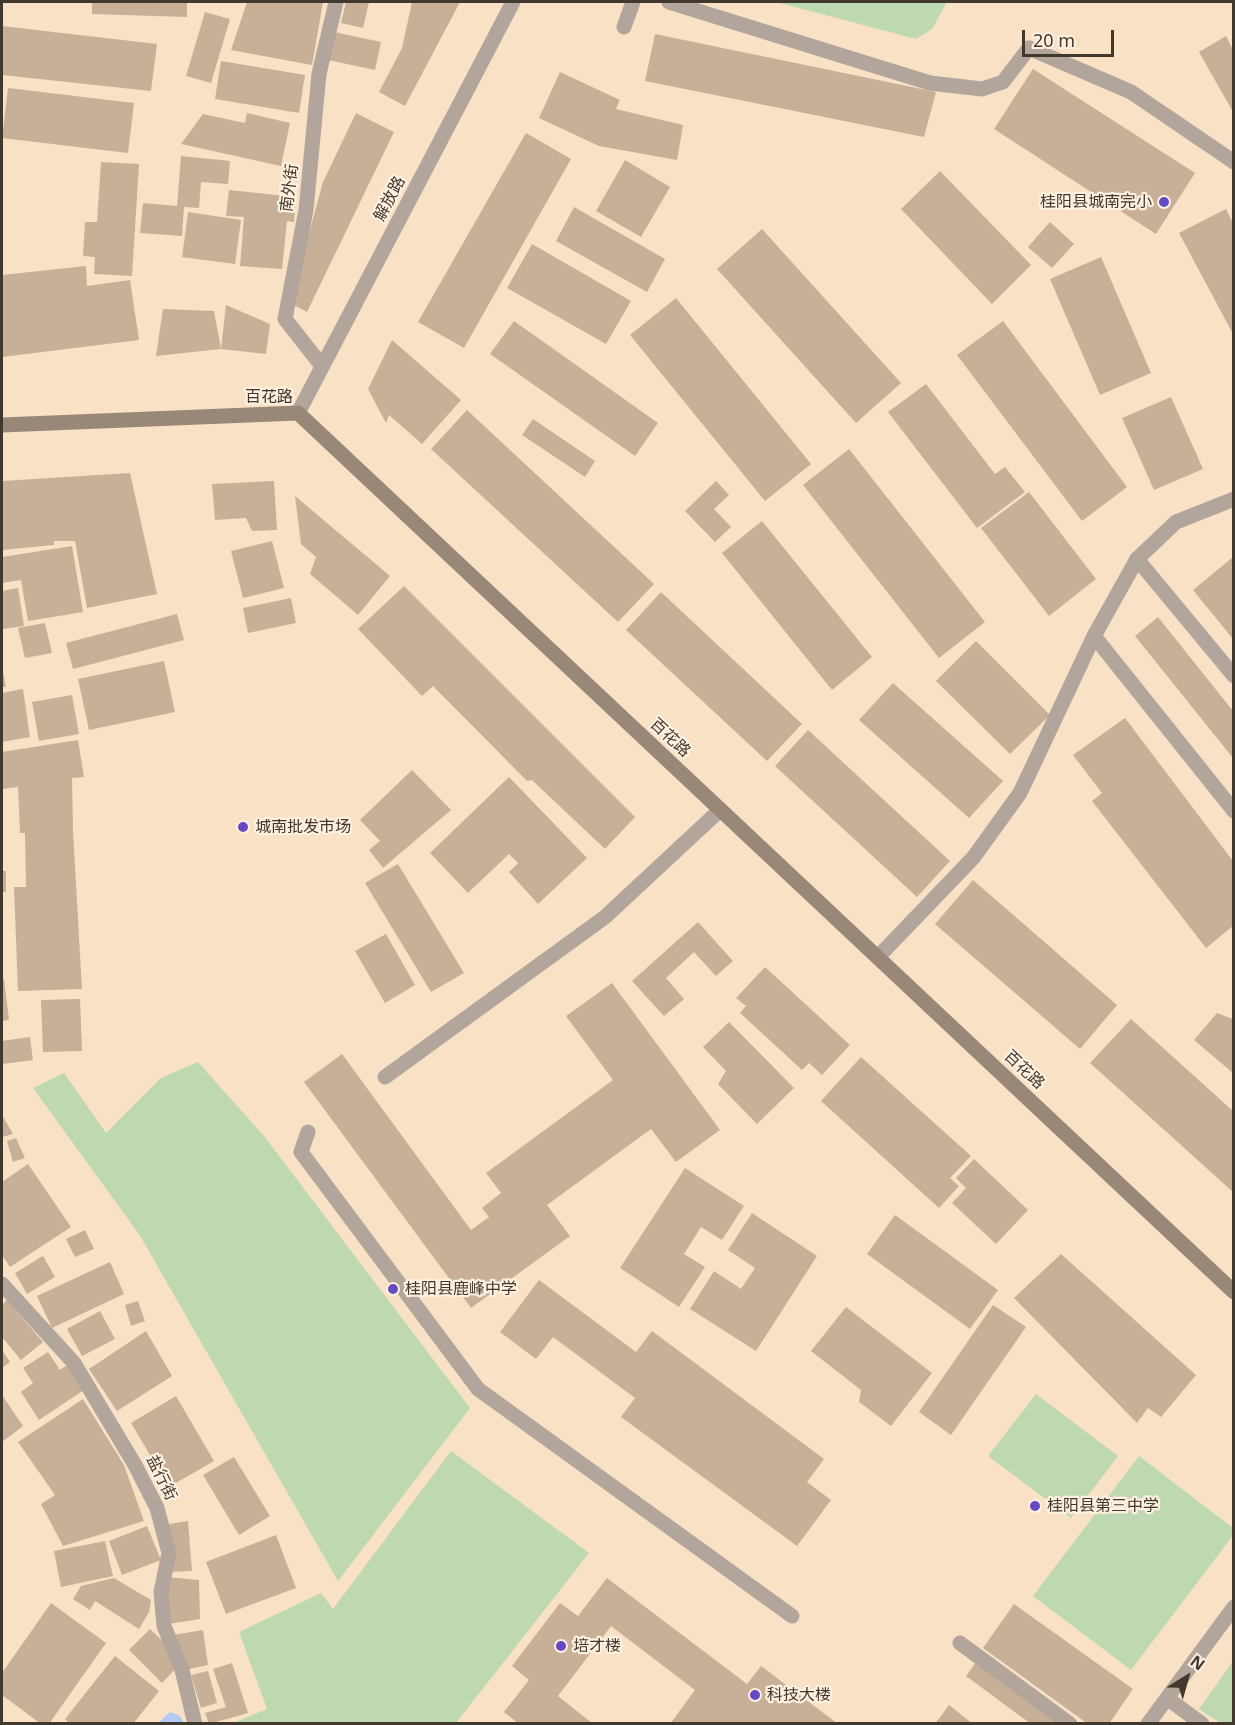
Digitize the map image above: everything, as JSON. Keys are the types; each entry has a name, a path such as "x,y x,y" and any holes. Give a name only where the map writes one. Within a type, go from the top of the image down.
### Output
{"main road":[{"name":"百花路","path":"2,425 298,413 1233,1292"}],"street":[{"name":"南外街","path":"322,366 285,319 292,273 306,210 319,74 336,2"},
{"name":"解放路","path":"298,413 513,2"},
{"path":"624,27 633,2"},
{"path":"669,2 941,84 982,89 1003,82 1029,48 1131,92 1233,162"},
{"path":"878,957 973,858 1020,794 1094,636 1137,559 1176,522 1233,499"},
{"path":"1137,559 1233,676"},
{"path":"1094,636 1233,811"},
{"path":"385,1077 605,917 720,810"},
{"path":"308,1132 301,1152 478,1389 792,1617"},
{"name":"盐行街","path":"2,1284 74,1363 135,1465 157,1508 169,1553 161,1592 164,1626 182,1670 195,1724"},
{"path":"1148,1724 1233,1607"},
{"path":"960,1643 1070,1724"},
{"path":"1167,1698 1203,1724"}],"green space":[{"path":"776,2 947,2 932,29 916,39"},
{"path":"198,1062 264,1136 470,1408 338,1581 139,1234 33,1088 64,1073 106,1133 161,1078"},
{"path":"1036,1394 1118,1456 1071,1518 988,1456"},
{"path":"451,1451 589,1553 456,1723 233,1723 267,1709 239,1632 321,1593 333,1609"},
{"path":"1139,1456 1233,1528 1234,1534 1131,1670 1033,1596"},
{"path":"1233,1661 1233,1723 1220,1723 1199,1709"}],"water":[{"path":"170,1712 180,1716 184,1723 158,1723"}],"building":[{"path":"92,2 187,2 187,17 92,14"},
{"path":"247,2 323,2 312,65 231,50"},
{"path":"346,2 369,2 363,28 341,23"},
{"path":"412,2 460,2 405,106 379,92 402,48"},
{"path":"205,12 230,19 211,83 186,76"},
{"path":"2,26 157,44 151,91 2,75"},
{"path":"334,32 381,42 375,70 328,60"},
{"path":"655,34 936,92 924,137 645,81"},
{"path":"1226,36 1233,50 1233,112 1199,52"},
{"path":"221,61 305,75 299,113 215,99"},
{"path":"1033,69 1195,173 1156,234 994,129"},
{"path":"560,72 620,100 616,109 683,125 677,160 599,146 539,118"},
{"path":"8,88 134,103 128,153 2,138"},
{"path":"247,113 290,123 281,166 181,144 203,114 245,123"},
{"path":"356,113 394,132 307,312 290,303 323,182"},
{"path":"526,133 571,159 464,348 418,322"},
{"path":"181,156 230,161 228,184 201,182 199,208 184,207 182,236 140,233 143,203 177,206"},
{"path":"625,160 670,187 641,237 596,211"},
{"path":"101,162 139,164 132,276 94,274 95,257 83,256 85,222 97,222"},
{"path":"940,171 1031,265 992,304 901,209"},
{"path":"229,190 296,197 294,222 287,221 282,269 240,266 244,217 226,216"},
{"path":"574,207 665,259 647,292 556,241"},
{"path":"1226,209 1233,223 1233,334 1179,233"},
{"path":"188,212 241,220 235,264 182,257"},
{"path":"1050,222 1074,244 1052,268 1028,247"},
{"path":"762,229 901,383 856,423 717,269"},
{"path":"532,244 631,301 606,344 507,288"},
{"path":"1101,257 1151,373 1100,395 1050,279"},
{"path":"86,266 87,286 130,280 139,340 2,357 2,275"},
{"path":"676,298 811,464 765,501 630,335"},
{"path":"226,305 270,324 266,354 221,349"},
{"path":"163,309 214,311 221,349 156,356"},
{"path":"514,321 658,423 635,456 490,354"},
{"path":"1003,321 1127,487 1082,521 957,355"},
{"path":"392,340 461,400 422,444 389,415 386,423 368,389"},
{"path":"926,384 995,474 1005,467 1025,492 977,528 888,412"},
{"path":"1171,397 1203,469 1154,490 1122,418"},
{"path":"467,410 654,584 618,622 431,449"},
{"path":"533,419 595,461 585,477 522,435"},
{"path":"849,449 985,622 939,658 803,485"},
{"path":"130,473 157,594 87,608 75,541 54,541 54,545 2,550 2,481"},
{"path":"274,481 277,530 252,531 246,518 215,520 212,484"},
{"path":"716,481 729,495 714,509 731,527 715,542 685,511"},
{"path":"1029,492 1096,579 1049,616 981,528"},
{"path":"295,496 390,576 358,615 310,574 316,557 301,544"},
{"path":"762,521 872,657 832,690 722,553"},
{"path":"272,541 284,588 243,598 231,551"},
{"path":"72,546 83,612 28,621 21,580 2,583 2,557"},
{"path":"1233,557 1233,639 1193,590"},
{"path":"404,586 635,817 605,849 532,780 527,781 433,686 422,696 358,629"},
{"path":"18,588 24,626 3,629 2,591"},
{"path":"661,592 802,724 767,761 626,630"},
{"path":"291,598 296,623 248,633 243,608"},
{"path":"177,614 184,640 73,669 66,643"},
{"path":"1158,617 1233,711 1233,758 1135,636"},
{"path":"45,623 52,653 25,658 18,628"},
{"path":"976,641 1050,715 1010,754 936,681"},
{"path":"164,661 175,712 89,730 78,679"},
{"path":"2,666 6,687 2,687"},
{"path":"893,683 1003,781 969,818 859,720"},
{"path":"23,689 30,737 2,742 2,693"},
{"path":"72,695 79,734 39,741 32,702"},
{"path":"1125,718 1233,861 1233,926 1206,948 1092,801 1102,793 1073,755"},
{"path":"808,730 950,861 917,897 775,766"},
{"path":"78,740 84,777 72,778 82,989 18,991 14,887 26,887 25,833 20,833 18,787 2,789 2,752"},
{"path":"412,770 451,810 383,868 369,850 380,841 360,820"},
{"path":"509,777 587,858 538,904 509,872 518,863 509,854 468,893 430,853"},
{"path":"398,864 464,973 431,992 365,883"},
{"path":"2,871 6,871 6,892 2,892"},
{"path":"973,880 1117,1005 1080,1049 935,924"},
{"path":"698,922 733,961 716,976 694,952 666,978 684,999 664,1016 632,981"},
{"path":"386,934 415,985 385,1003 355,951"},
{"path":"765,967 850,1045 822,1075 809,1063 802,1070 740,1013 746,1006 736,998"},
{"path":"2,979 4,979 9,1020 2,1021"},
{"path":"612,983 720,1130 676,1162 651,1129 547,1205 570,1236 471,1308 304,1082 342,1054 471,1230 489,1217 482,1208 501,1193 486,1173 613,1080 566,1016"},
{"path":"80,999 82,1051 43,1052 41,1000"},
{"path":"1217,1013 1233,1019 1233,1073 1194,1040"},
{"path":"1131,1019 1233,1111 1233,1192 1090,1063"},
{"path":"729,1022 794,1088 757,1124 718,1084 726,1071 703,1047"},
{"path":"30,1037 33,1060 2,1064 2,1041"},
{"path":"861,1057 971,1156 950,1178 959,1186 939,1208 821,1101"},
{"path":"2,1115 13,1134 2,1137"},
{"path":"16,1138 25,1158 13,1162 7,1141"},
{"path":"974,1159 1028,1210 996,1244 952,1203 966,1188 956,1178"},
{"path":"28,1164 71,1227 10,1267 2,1255 2,1182"},
{"path":"685,1168 744,1206 722,1240 701,1227 684,1254 705,1267 679,1307 620,1268"},
{"path":"752,1213 817,1256 756,1351 690,1309 714,1271 741,1289 755,1268 728,1250"},
{"path":"895,1215 998,1290 970,1329 867,1254"},
{"path":"85,1230 94,1249 75,1257 66,1239"},
{"path":"1061,1254 1196,1375 1161,1417 1148,1408 1137,1423 1014,1298"},
{"path":"43,1256 55,1277 27,1294 15,1273"},
{"path":"110,1262 124,1294 52,1328 37,1296"},
{"path":"539,1280 636,1352 652,1331 824,1459 807,1482 831,1500 797,1546 621,1417 635,1398 553,1337 536,1359 500,1332"},
{"path":"7,1300 43,1342 21,1360 2,1337 2,1305"},
{"path":"138,1301 145,1321 131,1326 125,1305"},
{"path":"993,1305 1026,1327 951,1435 919,1412"},
{"path":"846,1307 932,1373 891,1426 859,1402 861,1390 811,1351"},
{"path":"100,1311 115,1339 82,1356 67,1329"},
{"path":"146,1331 172,1376 117,1411 89,1369"},
{"path":"2,1350 10,1362 2,1368"},
{"path":"48,1352 60,1370 67,1365 84,1390 39,1420 21,1392 33,1383 23,1368"},
{"path":"2,1395 23,1426 2,1442"},
{"path":"176,1396 214,1461 169,1487 131,1423"},
{"path":"83,1399 124,1465 144,1521 63,1546 41,1504 55,1495 18,1442"},
{"path":"234,1457 270,1516 239,1535 203,1475"},
{"path":"188,1521 192,1571 169,1572 169,1524"},
{"path":"147,1526 161,1560 122,1575 109,1541"},
{"path":"276,1535 296,1588 226,1614 206,1562"},
{"path":"105,1541 113,1576 61,1587 54,1551"},
{"path":"167,1577 199,1580 200,1619 168,1624"},
{"path":"114,1578 151,1600 149,1612 139,1629 95,1601 90,1610 73,1599 81,1586"},
{"name":"培才楼","path":"607,1578 747,1684 761,1666 838,1724 670,1724 695,1690 611,1626 558,1696 593,1724 519,1724 504,1712 529,1680 512,1666 560,1603 578,1616"},
{"path":"51,1603 106,1643 49,1724 41,1724 2,1695 2,1673"},
{"path":"1014,1604 1133,1689 1109,1724 1088,1724 983,1648"},
{"path":"150,1629 172,1650 179,1665 162,1683 129,1650"},
{"path":"203,1630 208,1665 185,1670 173,1635"},
{"path":"115,1656 159,1691 133,1724 70,1724 65,1719"},
{"path":"976,1662 1060,1724 1031,1724 966,1676"},
{"path":"232,1663 248,1713 209,1724 205,1713 226,1707 213,1669"},
{"path":"208,1671 217,1703 201,1708 191,1675"},
{"path":"949,1705 973,1724 935,1724"}],"place":[{"name":"桂阳县城南完小","path":"1164,202"},
{"name":"城南批发市场","path":"243,827"},
{"name":"桂阳县鹿峰中学","path":"393,1289"},
{"name":"桂阳县第三中学","path":"1035,1506"},
{"name":"培才楼","path":"561,1646"},
{"name":"科技大楼","path":"755,1695"}]}
